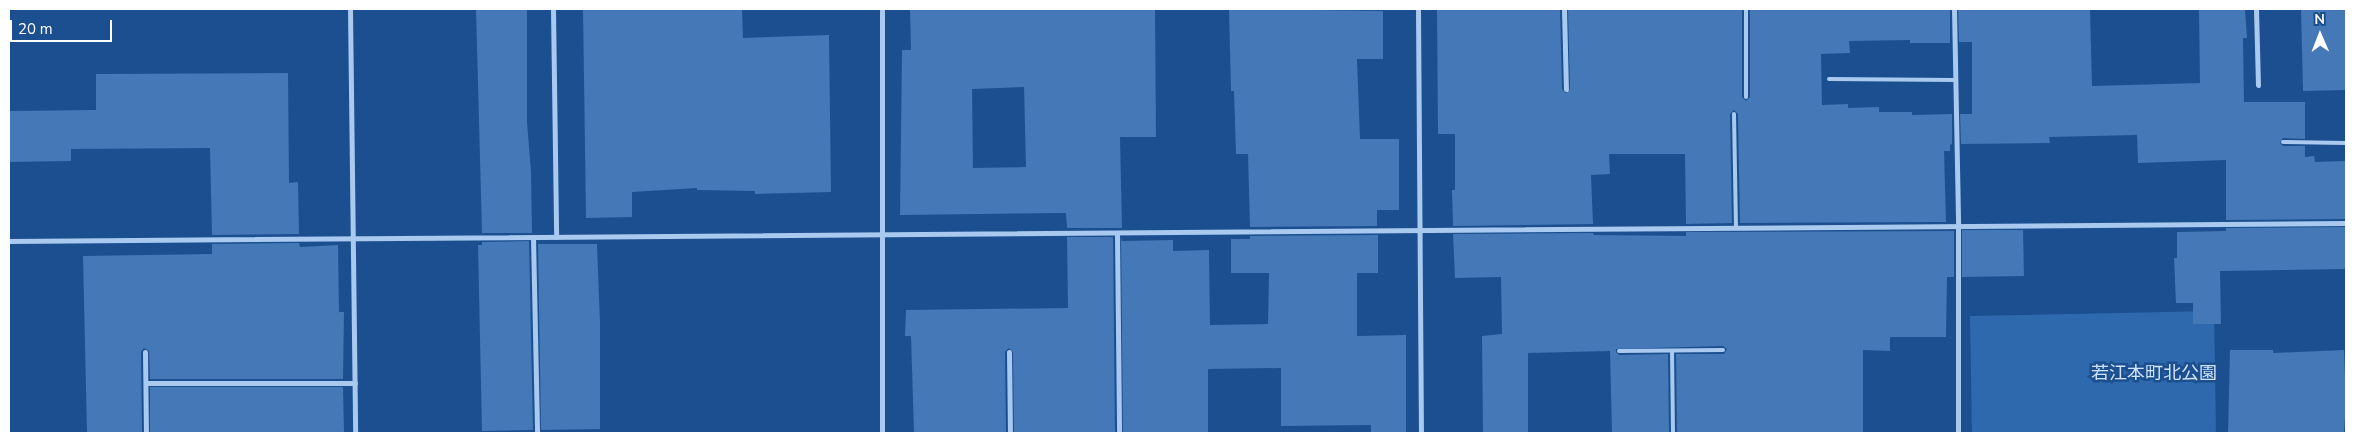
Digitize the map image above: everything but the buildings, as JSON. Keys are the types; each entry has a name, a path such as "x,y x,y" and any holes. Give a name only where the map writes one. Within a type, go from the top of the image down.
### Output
{"street":[{"path":"350,9 355,433"},
{"path":"553,9 556,237"},
{"path":"882,9 882,433"},
{"path":"1418,9 1421,433"},
{"path":"1564,9 1566,89"},
{"path":"1954,9 1958,225 1958,433"},
{"path":"2256,9 2258,85"},
{"path":"9,241 2346,223"},
{"path":"1117,233 1119,433"},
{"path":"534,237 537,433"},
{"path":"146,352 146,433"},
{"path":"1009,352 1010,433"},
{"path":"146,383 355,383"}],"lane":[{"path":"1746,9 1746,96"},
{"path":"1829,79 1955,80"},
{"path":"1734,114 1736,227"},
{"path":"2283,142 2346,143"},
{"path":"1672,350 1673,433"},
{"path":"1619,351 1723,350"}],"green space":[{"name":"若江本町北公園","path":"2214,311 2216,433 1972,433 1970,316"}]}
